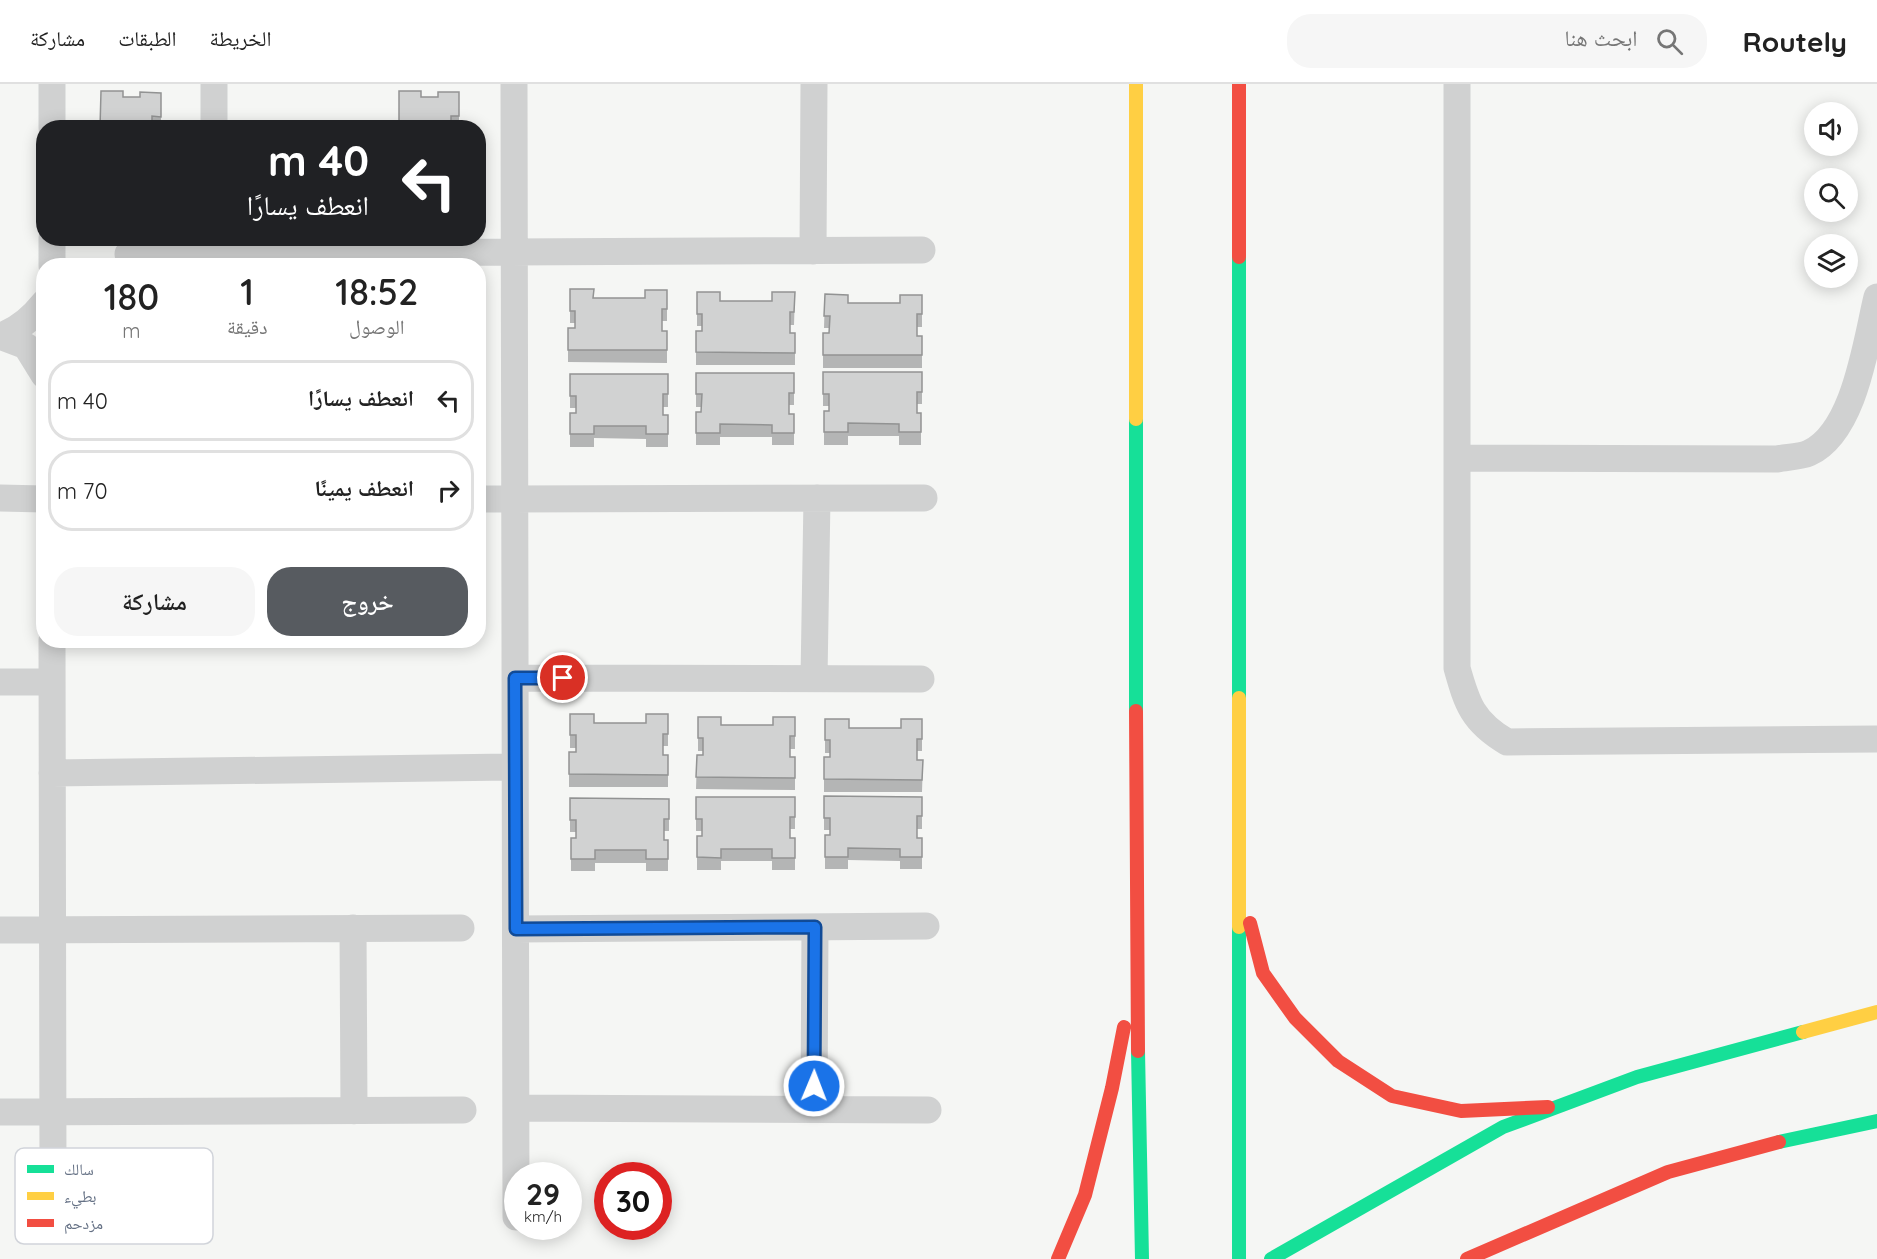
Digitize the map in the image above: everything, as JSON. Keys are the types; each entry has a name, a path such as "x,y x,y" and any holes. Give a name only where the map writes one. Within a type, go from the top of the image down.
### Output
{"main road":[{"path":"1136,84 1136,960 1142,1259"},
{"path":"1239,84 1239,1259"},
{"path":"1239,877 1263,973 1295,1018 1338,1061 1392,1096 1461,1110 1558,1107"},
{"path":"1058,1259 1085,1195 1112,1088 1136,960"},
{"path":"1271,1259 1503,1127 1637,1077 1877,1012"},
{"path":"1467,1259 1668,1172 1796,1137 1877,1121"},
{"path":"1499,1259 1538,1228"}],"street":[{"path":"52,84 52,120"},
{"path":"214,84 214,120"},
{"path":"514,84 516,1162"},
{"path":"813,251 814,84"},
{"path":"1457,84 1457,668 1467,705 1487,730 1507,742 1877,739"},
{"path":"128,254 213,246 515,252 922,250"},
{"path":"1457,458 1777,459 1809,453 1836,430 1852,394 1877,297"},
{"path":"0,336 27,322 36,312"},
{"path":"0,336 26,346 36,362"},
{"path":"0,498 36,499"},
{"path":"814,678 817,498"},
{"path":"486,499 924,498"},
{"path":"52,648 53,1148"},
{"path":"515,678 921,679"},
{"path":"0,681 52,682"},
{"path":"52,773 515,767"},
{"path":"516,929 926,926"},
{"path":"814,1109 815,927"},
{"path":"353,928 354,1110"},
{"path":"0,930 461,928"},
{"path":"516,1108 928,1110"},
{"path":"0,1112 463,1110"}],"building":[{"path":"101,91 123,91 123,97 140,97 140,92 161,93 161,117 152,116 152,120 100,120"},
{"path":"399,91 421,91 421,97 438,97 438,92 459,92 459,116 451,116 451,120 399,120"},
{"path":"570,289 594,289 593,298 645,298 645,290 667,290 667,309 662,309 662,331 667,331 667,350 568,350 568,328 575,328 575,311 570,311"},
{"path":"697,292 720,292 720,301 772,301 772,292 795,292 794,312 790,312 790,333 795,333 795,353 696,352 696,331 702,331 702,314 697,314"},
{"path":"825,294 848,295 848,303 900,303 900,295 922,295 922,314 917,314 917,336 922,336 922,355 823,355 823,333 829,333 830,316 824,316"},
{"path":"823,372 922,372 922,392 917,392 917,413 921,413 921,432 899,432 899,424 848,423 848,432 824,432 824,411 829,411 829,394 823,394"},
{"path":"696,373 794,373 794,393 789,393 789,414 794,414 794,433 772,433 772,425 720,424 720,433 696,433 696,412 701,412 702,394 696,394"},
{"path":"570,374 668,374 668,394 663,394 663,415 668,415 668,434 646,434 646,426 594,426 594,434 570,434 570,413 576,413 576,396 570,396"},
{"path":"570,714 594,714 594,723 646,723 646,714 668,714 668,734 663,734 663,755 668,755 668,775 569,774 569,752 576,752 576,735 570,735"},
{"path":"698,717 721,717 721,725 773,725 773,717 795,717 795,736 790,736 790,757 795,757 795,778 696,777 697,755 703,755 703,738 698,738"},
{"path":"825,719 849,719 849,728 901,728 901,719 922,719 922,739 917,739 917,760 923,760 922,780 824,779 824,757 830,757 830,740 825,740"},
{"path":"824,796 922,797 922,816 917,816 917,838 922,838 922,857 900,857 900,849 848,848 848,857 825,857 825,835 830,835 830,818 824,818"},
{"path":"696,797 795,797 795,817 790,817 790,838 795,838 795,858 772,858 772,849 721,849 721,858 697,857 697,836 702,836 702,819 696,819"},
{"path":"570,798 669,799 669,819 664,819 664,840 668,840 668,859 646,859 646,850 595,850 595,859 571,859 571,838 576,838 576,820 570,820"}],"traffic: fast":[{"path":"1239,257 1239,698"},
{"path":"1136,419 1136,711"},
{"path":"1239,927 1239,1259"},
{"path":"1271,1259 1503,1127 1637,1077 1803,1032"},
{"path":"1138,1051 1142,1259"},
{"path":"1779,1142 1877,1121"}],"traffic: slow":[{"path":"1136,84 1136,419"},
{"path":"1239,698 1239,927"},
{"path":"1803,1032 1877,1012"}],"traffic: jam":[{"path":"1239,84 1239,257"},
{"path":"1136,711 1138,1051"},
{"path":"1250,923 1263,973 1295,1018 1338,1061 1392,1096 1461,1111 1548,1107"},
{"path":"1058,1259 1085,1195 1112,1088 1124,1027"},
{"path":"1467,1259 1668,1172 1779,1142"}],"route":[{"path":"563,678 515,678 516,929 815,927 814,1086"}]}
